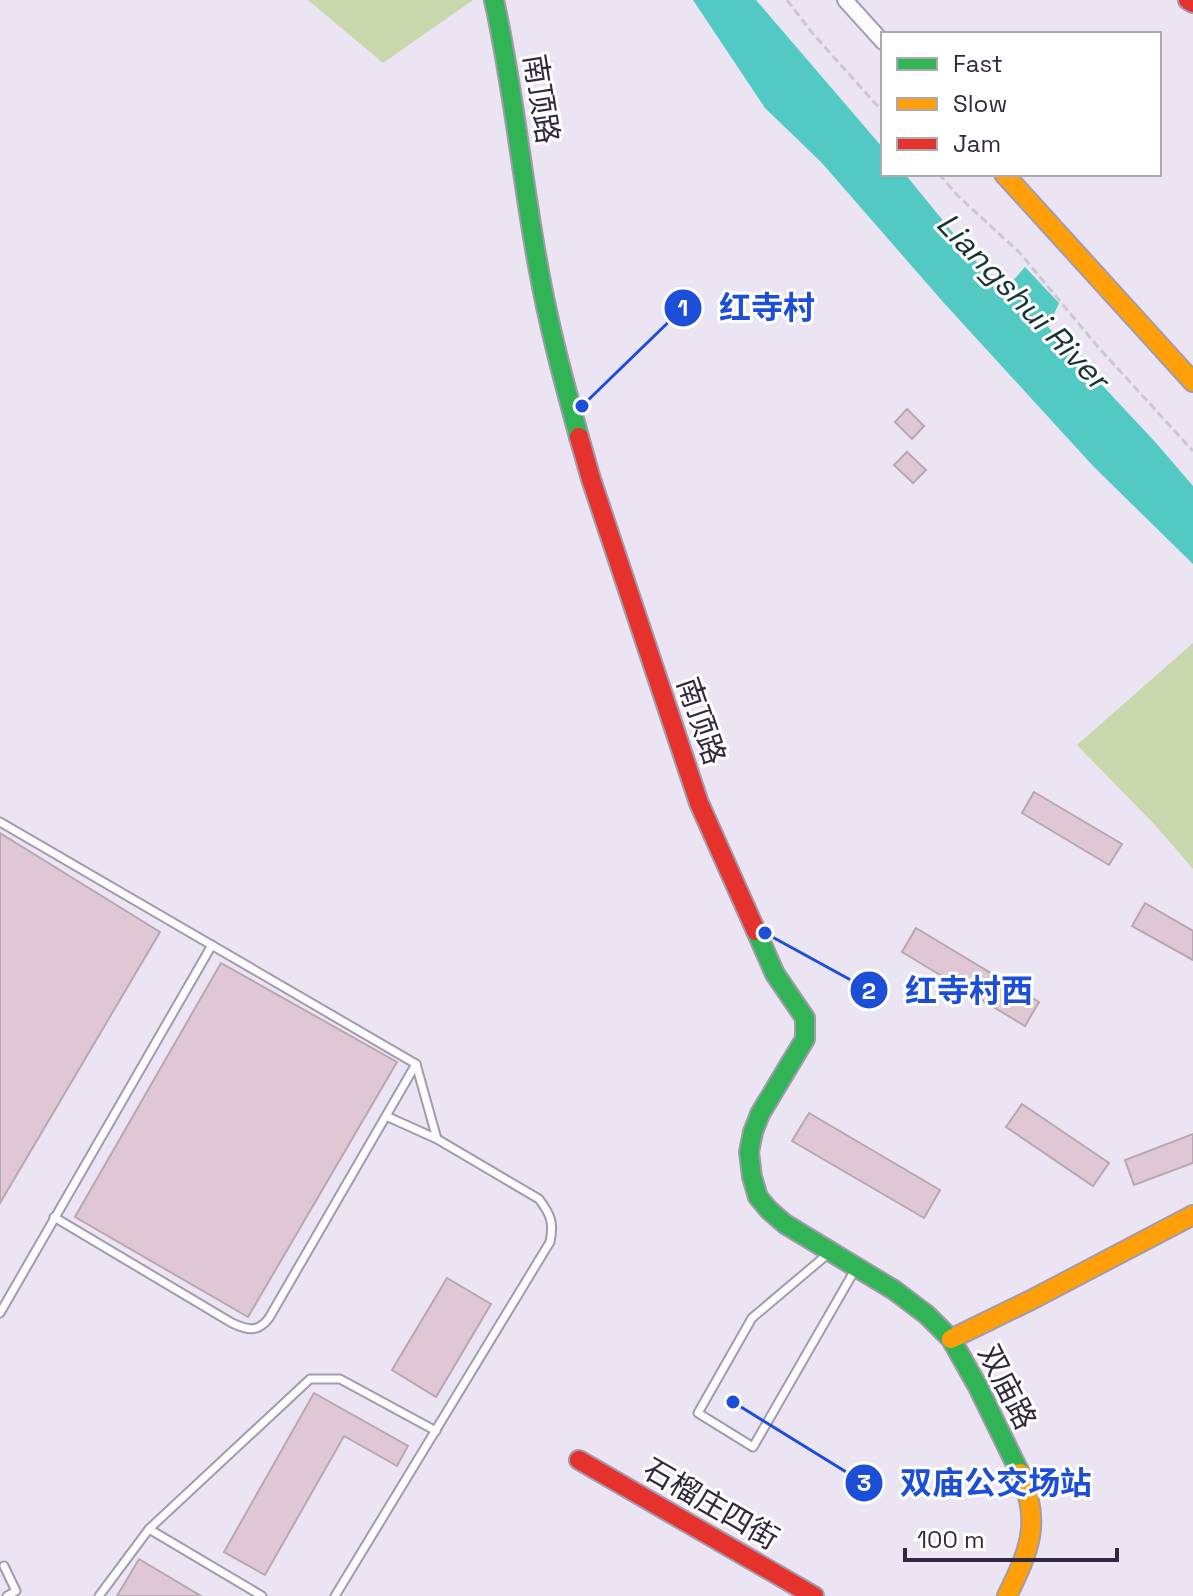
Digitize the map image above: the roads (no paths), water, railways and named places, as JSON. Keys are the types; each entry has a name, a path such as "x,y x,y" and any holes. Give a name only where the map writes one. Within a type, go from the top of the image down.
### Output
{"street":[{"name":"南顶路","path":"494,0 505,50 546,308 591,479 699,803 775,974 805,1018 805,1039 760,1114 753,1132 749,1152 758,1197 785,1224 905,1298 951,1339"},
{"path":"845,0 881,40"},
{"path":"1006,176 1193,382"},
{"path":"951,1339 1193,1215"},
{"name":"双庙路","path":"951,1339 977,1385 1030,1501 1032,1527 1026,1557 1007,1596"},
{"name":"石榴庄四街","path":"579,1460 814,1596"}],"lane":[{"path":"0,822 416,1064 437,1139"},
{"path":"0,1313 212,945"},
{"path":"54,1217 232,1323 249,1330 258,1329 269,1318 416,1064"},
{"path":"335,1596 550,1242 553,1227 539,1199 437,1139 386,1116"},
{"path":"830,1252 752,1318 698,1413 753,1447 856,1267"},
{"path":"99,1596 149,1529 310,1379 340,1379 436,1431"},
{"path":"149,1529 262,1596"},
{"path":"4,1566 16,1591 7,1596"}],"water":[{"name":"Liangshui River","path":"693,0 756,0 881,146 881,176 907,176 1002,293 1025,267 1059,303 1048,327 1193,486 1193,564 1094,467 821,162 765,108"}],"place":[{"name":"红寺村","path":"582,406"},
{"name":"红寺村西","path":"765,933"},
{"name":"双庙公交场站","path":"733,1402"}]}
